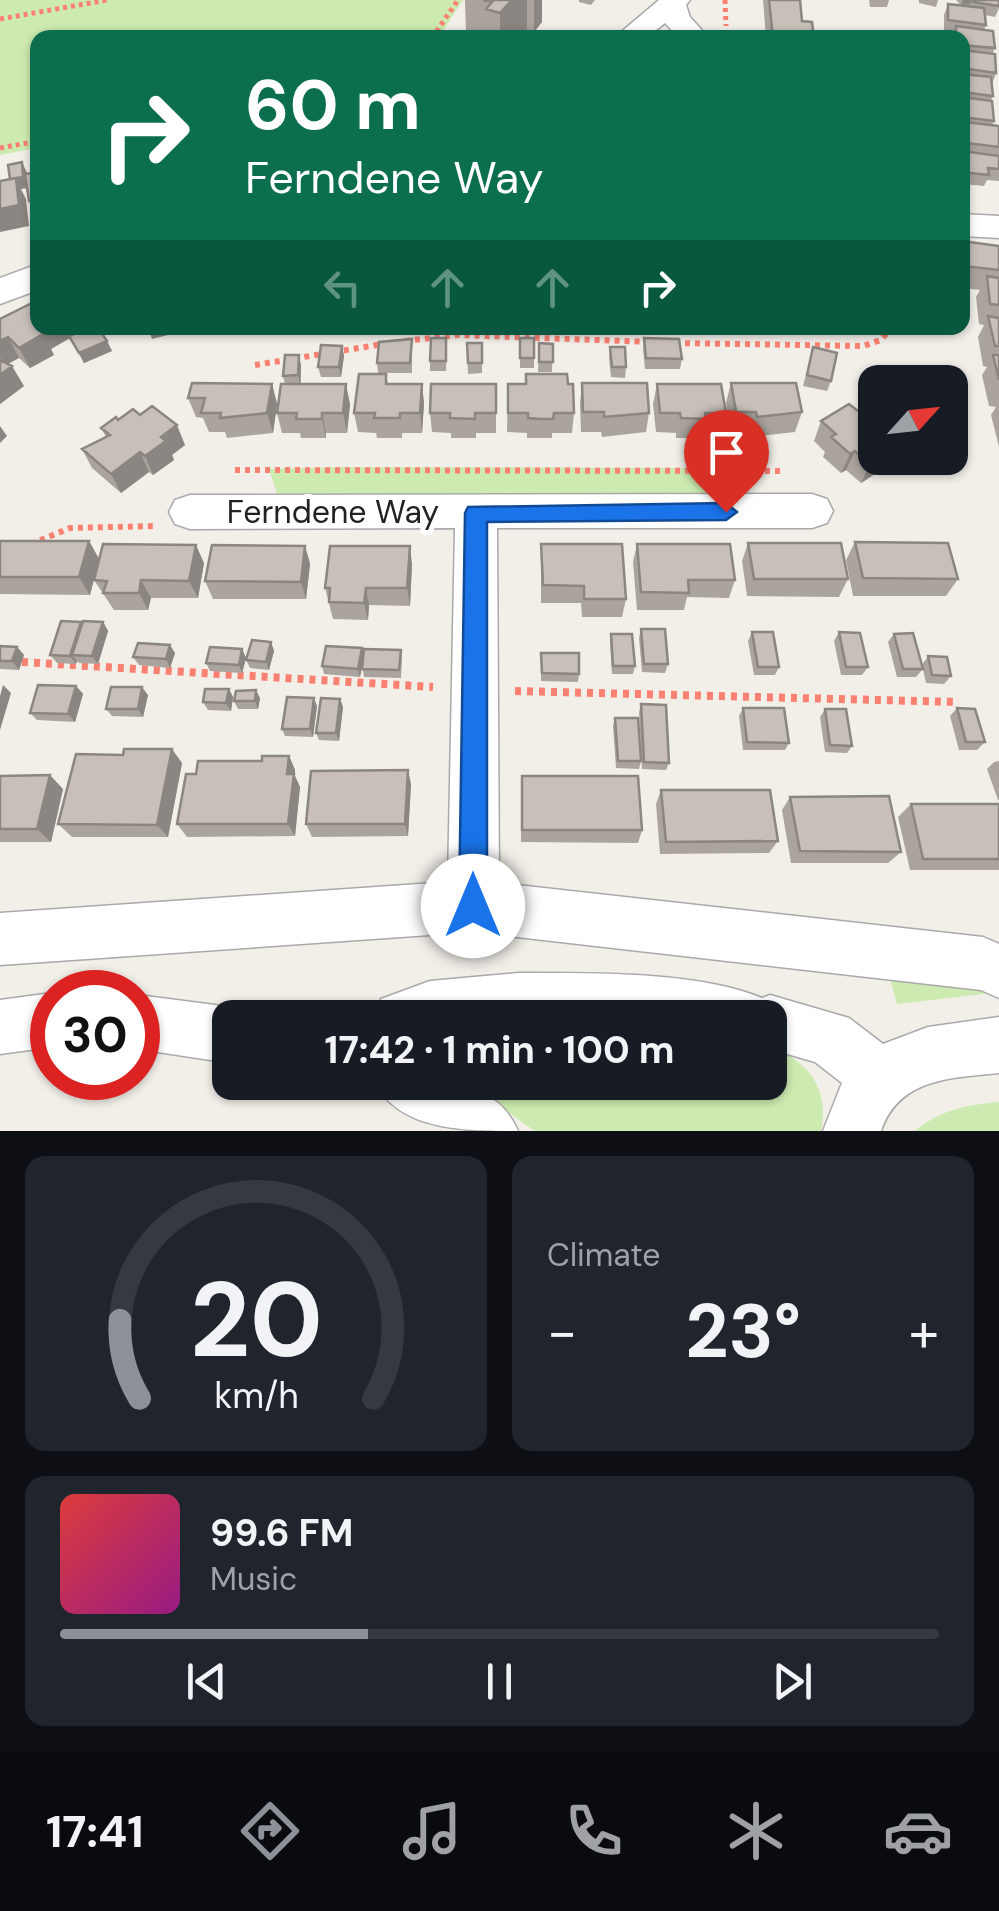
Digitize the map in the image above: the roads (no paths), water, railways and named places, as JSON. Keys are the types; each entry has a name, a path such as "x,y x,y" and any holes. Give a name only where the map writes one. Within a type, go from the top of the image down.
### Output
{"street":[{"path":"638,30 674,2 677,20 687,30"},
{"path":"970,225 999,227"},
{"path":"0,271 30,266"},
{"path":"0,292 30,279"},
{"name":"Ferndene Way","path":"190,512 812,511"},
{"name":"Ferndene Way","path":"473,906 476,513"},
{"path":"0,939 473,906 983,964 999,971"},
{"path":"0,1027 30,1023"},
{"path":"160,1025 212,1033"},
{"path":"787,1027 829,1038 881,1077"},
{"path":"852,1131 856,1115 881,1077 918,1055 999,1045"},
{"path":"434,1100 488,1131"}]}
